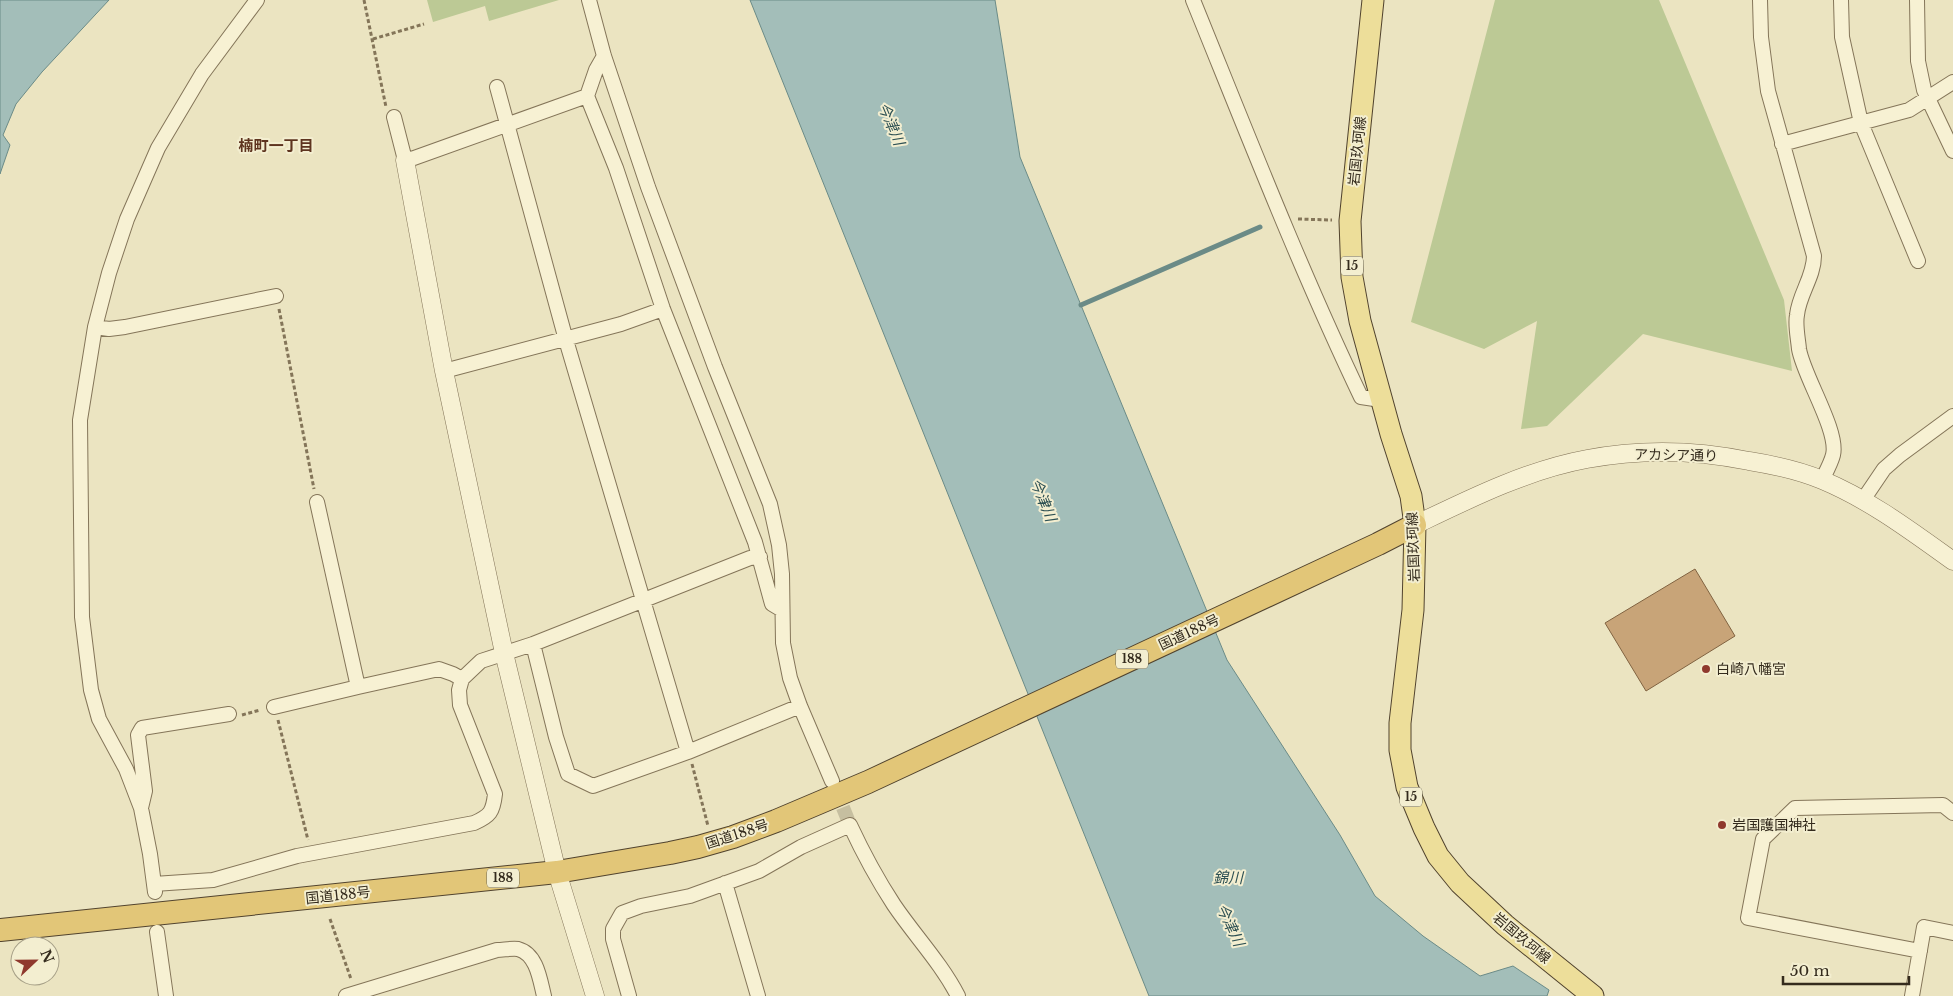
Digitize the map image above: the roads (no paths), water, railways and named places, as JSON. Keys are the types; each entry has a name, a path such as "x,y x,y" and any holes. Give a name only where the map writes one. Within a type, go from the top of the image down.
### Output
{"highway":[{"name":"国道188号","path":"0,930 557,872 670,853 733,837 887,773 1415,525"}],"main road":[{"name":"岩国玖珂線","path":"1373,0 1350,221 1352,277 1360,321 1381,400 1410,496 1415,525 1413,610 1400,723 1400,750 1407,787 1438,856 1460,884 1505,925 1593,996"}],"street":[{"path":"257,0 202,74 158,148 127,219 109,272 95,327 80,420 82,617 91,690 99,719 126,769 140,808 150,854 154,888 213,880 312,853 474,823 487,817 494,807 495,794 460,705 459,690 462,679 481,661 533,644 750,558 760,557"},
{"path":"589,0 604,56 651,196 715,367 770,504 779,545 782,574 783,643 790,678 832,781"},
{"path":"1193,0 1338,349 1361,396 1381,400"},
{"path":"1760,0 1761,37 1768,91 1814,256 1814,267 1796,316 1800,352 1827,422 1832,441 1833,453 1822,480"},
{"path":"1841,0 1842,37 1860,123 1918,262"},
{"path":"1917,0 1918,61 1924,90 1953,150"},
{"path":"604,56 596,70 587,96 616,168 663,309 760,557 772,604 782,610"},
{"path":"1782,144 1909,110 1953,82"},
{"path":"497,87 566,340 688,752"},
{"path":"405,160 587,96"},
{"path":"394,117 405,160 444,371 504,653 557,872 595,996"},
{"path":"95,327 125,327 276,296"},
{"path":"444,371 566,340 621,324 663,309"},
{"path":"1863,500 1884,469 1953,416"},
{"name":"アカシア通り","path":"1415,525 1535,473 1587,459 1631,453 1715,454 1793,469 1822,480 1863,500 1953,561"},
{"path":"317,502 358,687"},
{"path":"533,644 556,737 568,774 593,786 688,752 800,706"},
{"path":"274,707 439,669 462,679"},
{"path":"140,808 145,791 138,735 142,728 229,714"},
{"path":"1920,951 1748,918 1763,839 1795,808 1943,805 1953,812"},
{"path":"629,996 613,939 613,929 622,913 641,906 690,896 765,868 801,847 850,825 869,864 895,906 934,959 958,996"},
{"path":"725,883 758,996"},
{"path":"1912,996 1924,927 1953,933"},
{"path":"157,932 166,996"},
{"path":"352,995 497,950 517,949 529,955 536,966 544,996"}],"water":[{"path":"0,0 109,0 42,72 16,104 3,135 10,145 0,174"},
{"name":"錦川","path":"750,0 995,0 1020,157 1227,660 1340,835 1375,896 1423,936 1480,976 1513,966 1549,990 1547,996 1149,996"}],"waterway":[{"path":"1081,305 1260,227"}],"tunnel":[{"path":"835,788 850,825"}],"place":[{"name":"白崎八幡宮","path":"1706,669"},
{"name":"岩国護国神社","path":"1722,825"}],"district":[{"name":"楠町一丁目","path":"276,146"}],"water label":[{"name":"今津川","path":"891,124"},
{"name":"今津川","path":"1043,500"},
{"name":"今津川","path":"1230,925"}]}
